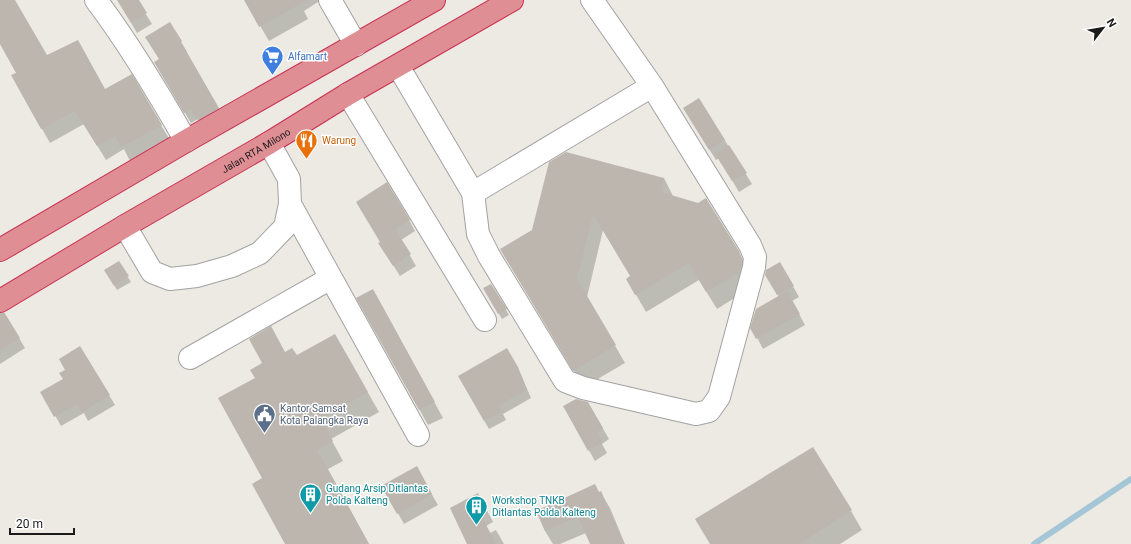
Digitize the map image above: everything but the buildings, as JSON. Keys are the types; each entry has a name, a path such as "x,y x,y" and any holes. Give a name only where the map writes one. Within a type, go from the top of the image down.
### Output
{"highway":[{"path":"0,250 186,141 434,0"},
{"name":"Jalan RTA Milono","path":"0,301 125,226 269,143 348,94 512,0"}],"street":[{"path":"96,0 115,25 151,79 186,141"},
{"path":"330,0 356,45"},
{"path":"398,66 473,192 478,234 489,256 565,381 583,388 696,414 710,411 718,397 754,267 754,257 750,245 652,86 592,0"},
{"path":"473,192 652,86"},
{"path":"348,94 485,320"},
{"path":"125,226 152,272 170,279 196,276 232,266 260,253 285,227 290,204 288,179 269,143"},
{"path":"290,204 418,435"},
{"path":"190,358 331,278"}],"waterway":[{"path":"1034,544 1131,479"}],"place":[{"name":"Alfamart","path":"273,76"},
{"name":"Warung","path":"307,160"},
{"name":"Kantor Samsat Kota Palangka Raya","path":"265,434"},
{"name":"Gudang Arsip Ditlantas Polda Kalteng","path":"310,514"},
{"name":"Workshop TNKB Ditlantas Polda Kalteng","path":"477,526"}]}
